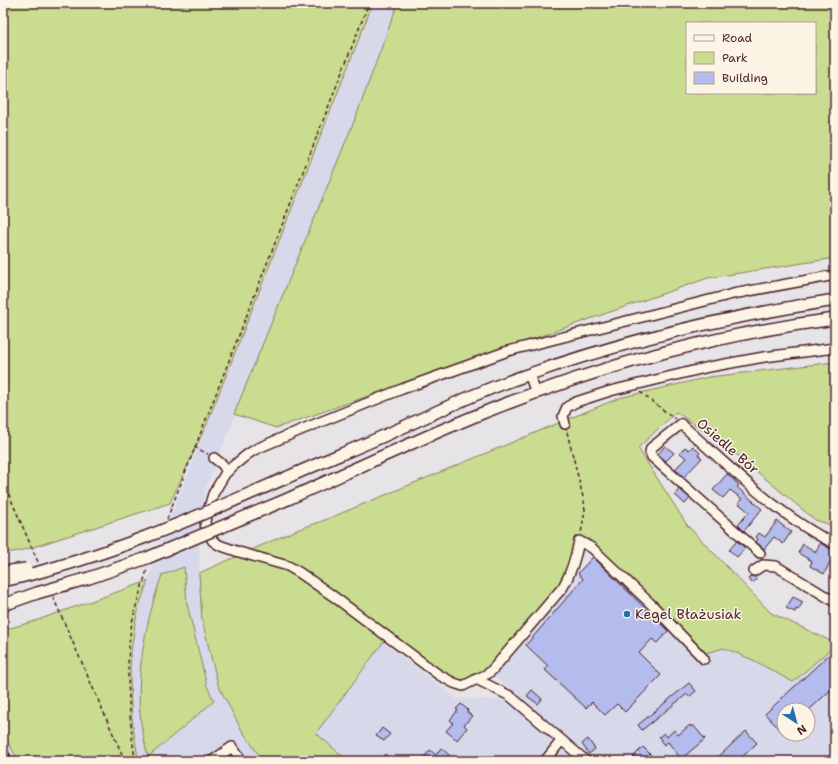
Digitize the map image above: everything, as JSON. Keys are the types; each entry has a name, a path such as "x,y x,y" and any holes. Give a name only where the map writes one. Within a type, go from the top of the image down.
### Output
{"main road":[{"path":"3,581 63,565 150,536 216,509 449,406 529,374 621,345 692,327 763,311 835,300"},
{"path":"3,605 147,558 288,499 486,412 614,366 696,344 789,326 835,319"},
{"path":"3,572 63,565"}],"street":[{"path":"704,658 648,600 592,548 579,541 572,567 563,587 493,669 489,673 463,686 454,683 439,675 300,573 288,566 218,545 213,541 206,530 205,521 213,494 227,472 248,454 303,429 402,390 508,351 733,294 835,275"},
{"path":"565,424 563,416 567,407 576,402 610,391 709,367 835,348"},
{"path":"529,374 536,393"},
{"name":"Osiedle Bór","path":"760,553 650,455 651,448 681,424 789,517 815,534 835,544"},
{"path":"214,458 223,465 227,472"},
{"path":"754,571 763,565 776,566 835,602"},
{"path":"3,600 36,593"},
{"path":"476,679 510,696 586,761"},
{"path":"545,761 564,743"},
{"path":"212,761 232,747 242,761"}],"path":[{"path":"166,521 369,3"},
{"path":"631,386 681,424"},
{"path":"565,424 584,501 584,523 579,541"},
{"path":"194,447 214,458"},
{"path":"3,481 39,565"},
{"path":"136,761 133,750 128,665 130,636 136,606 148,566"},
{"path":"51,592 125,761"},
{"path":"830,761 835,757"}],"shaded area":[{"path":"373,3 398,3 357,114 205,490 199,526 199,573 202,620 218,685 241,729 263,761 139,761 136,748 131,701 131,661 133,638 141,600 172,514","holes":["183,567 187,604 207,686 214,701 148,756 143,737 140,713 146,630 153,599 162,575"]},
{"path":"594,553 702,654 723,648 753,660 793,682 835,645 835,761 593,761 492,674"},
{"path":"383,642 457,699 504,700 528,718 575,761 348,761 315,733"},
{"path":"3,734 12,751 19,761 3,760"}],"green space":[{"path":"3,3 373,3 206,426 170,503 21,551 3,553"},
{"path":"398,3 835,3 835,258 708,278 276,428 234,414 357,114"},
{"path":"835,362 835,526 815,520 725,445 676,412 638,448 687,525 771,613 835,643 835,645 793,682 753,660 724,648 702,654 589,539 577,536 561,585 484,672 460,681 443,673 390,633 316,733 348,761 263,761 241,729 218,685 202,620 199,573 299,529 320,522 619,398 709,377"},
{"path":"184,567 187,604 207,686 214,701 148,757 141,725 139,697 141,661 147,625 162,575"},
{"path":"148,581 135,623 130,667 132,716 139,761 19,761 3,734 3,630 32,622"}],"building":[{"path":"665,446 674,453 666,461 658,454"},
{"path":"693,446 700,453 698,455 702,458 684,477 675,469 686,458 680,453 685,447 689,450"},
{"path":"727,474 739,485 737,487 762,509 744,531 738,525 749,512 738,503 742,499 730,490 723,498 713,490"},
{"path":"679,489 690,498 685,504 675,495"},
{"path":"777,521 791,532 783,544 774,537 764,549 756,542 758,539 756,537 759,533 765,537"},
{"path":"737,541 745,548 737,557 729,550"},
{"path":"820,543 835,551 835,560 833,563 830,562 824,574 810,566 812,561 798,553 803,544 816,552"},
{"name":"Kegel Błażusiak","path":"593,557 668,631 657,643 652,639 639,653 661,675 625,712 617,704 605,715 592,702 586,708 545,670 548,666 526,645 583,579 578,573"},
{"path":"751,576 757,579 752,583 748,579"},
{"path":"793,597 803,602 795,612 786,608"},
{"path":"835,649 835,686 816,704 816,702 778,702"},
{"path":"689,683 696,691 689,697 687,694 642,730 638,725"},
{"path":"532,690 542,699 538,704 527,696"},
{"path":"461,704 472,716 464,725 467,728 457,740 446,731 453,723 450,720 458,710 456,709"},
{"path":"776,704 776,726 765,714"},
{"path":"690,725 691,727 693,725 705,739 681,759 668,742 664,745 659,737 664,733 667,737 674,730 678,735"},
{"path":"382,728 390,734 384,741 376,736"},
{"path":"746,731 757,743 738,761 714,761"},
{"path":"588,739 595,749 589,754 582,744"},
{"path":"643,747 652,756 646,761 637,761 633,757"},
{"path":"441,748 456,761 421,761 430,750 436,755"},
{"path":"385,754 393,761 379,761"}],"railway":[{"path":"3,744 13,761"}],"place":[{"name":"Kegel Błażusiak","path":"627,614"}]}
